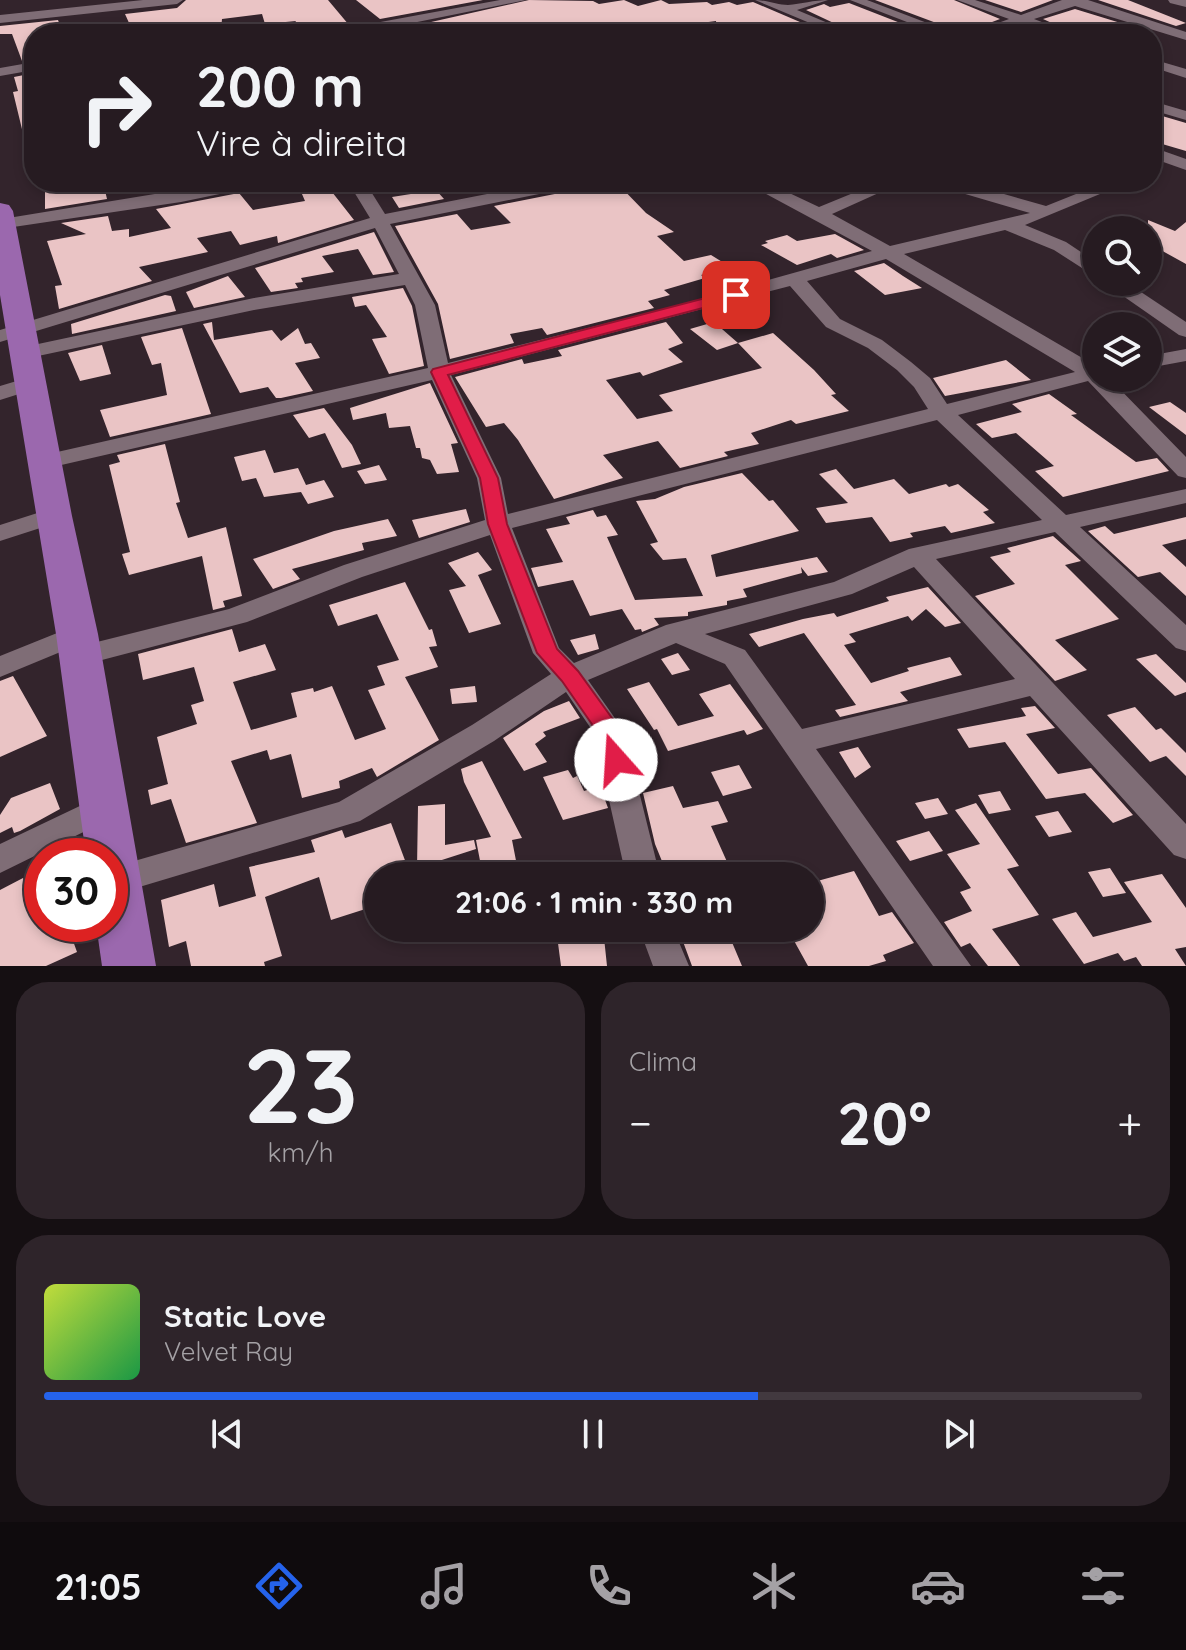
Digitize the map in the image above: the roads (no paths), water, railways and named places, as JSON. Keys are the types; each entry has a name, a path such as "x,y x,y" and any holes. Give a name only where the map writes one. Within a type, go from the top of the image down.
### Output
{"main road":[{"path":"1,218 15,359 44,462 110,838"},
{"path":"125,942 129,966"}],"street":[{"path":"0,19 177,0"},
{"path":"391,24 520,0"},
{"path":"761,0 823,24"},
{"path":"786,9 822,0"},
{"path":"856,0 922,24"},
{"path":"963,0 1039,24"},
{"path":"1174,0 1186,3"},
{"path":"1000,24 1075,1 1148,24"},
{"path":"1162,28 1186,36"},
{"path":"1162,66 1186,62"},
{"path":"0,72 24,68"},
{"path":"1162,68 1186,74"},
{"path":"1162,108 1186,116"},
{"path":"1,218 205,192"},
{"path":"362,192 425,305 439,372 489,478 498,524 547,653 570,676 609,731 640,862"},
{"path":"15,359 379,221 524,192"},
{"path":"773,192 818,213 975,301 1082,366"},
{"path":"818,213 870,192"},
{"path":"978,192 1046,212"},
{"path":"44,462 439,372 885,253 1007,224 1096,192"},
{"path":"1007,224 1060,246 1082,261"},
{"path":"15,359 254,304 410,278"},
{"path":"794,278 833,323 875,344 904,366 922,383 940,410 1186,641"},
{"path":"1134,296 1186,331"},
{"path":"1162,359 1186,355"},
{"path":"0,667 78,645 237,616 353,571 498,524 1082,376"},
{"path":"1112,392 1186,471"},
{"path":"128,876 349,812 483,733 570,676 676,632 843,588 918,555 1186,496"},
{"path":"0,533 53,516"},
{"path":"918,555 1186,846"},
{"path":"676,632 735,657 953,966"},
{"path":"797,742 1036,684"},
{"path":"0,859 105,807"},
{"path":"662,942 671,966"}]}
